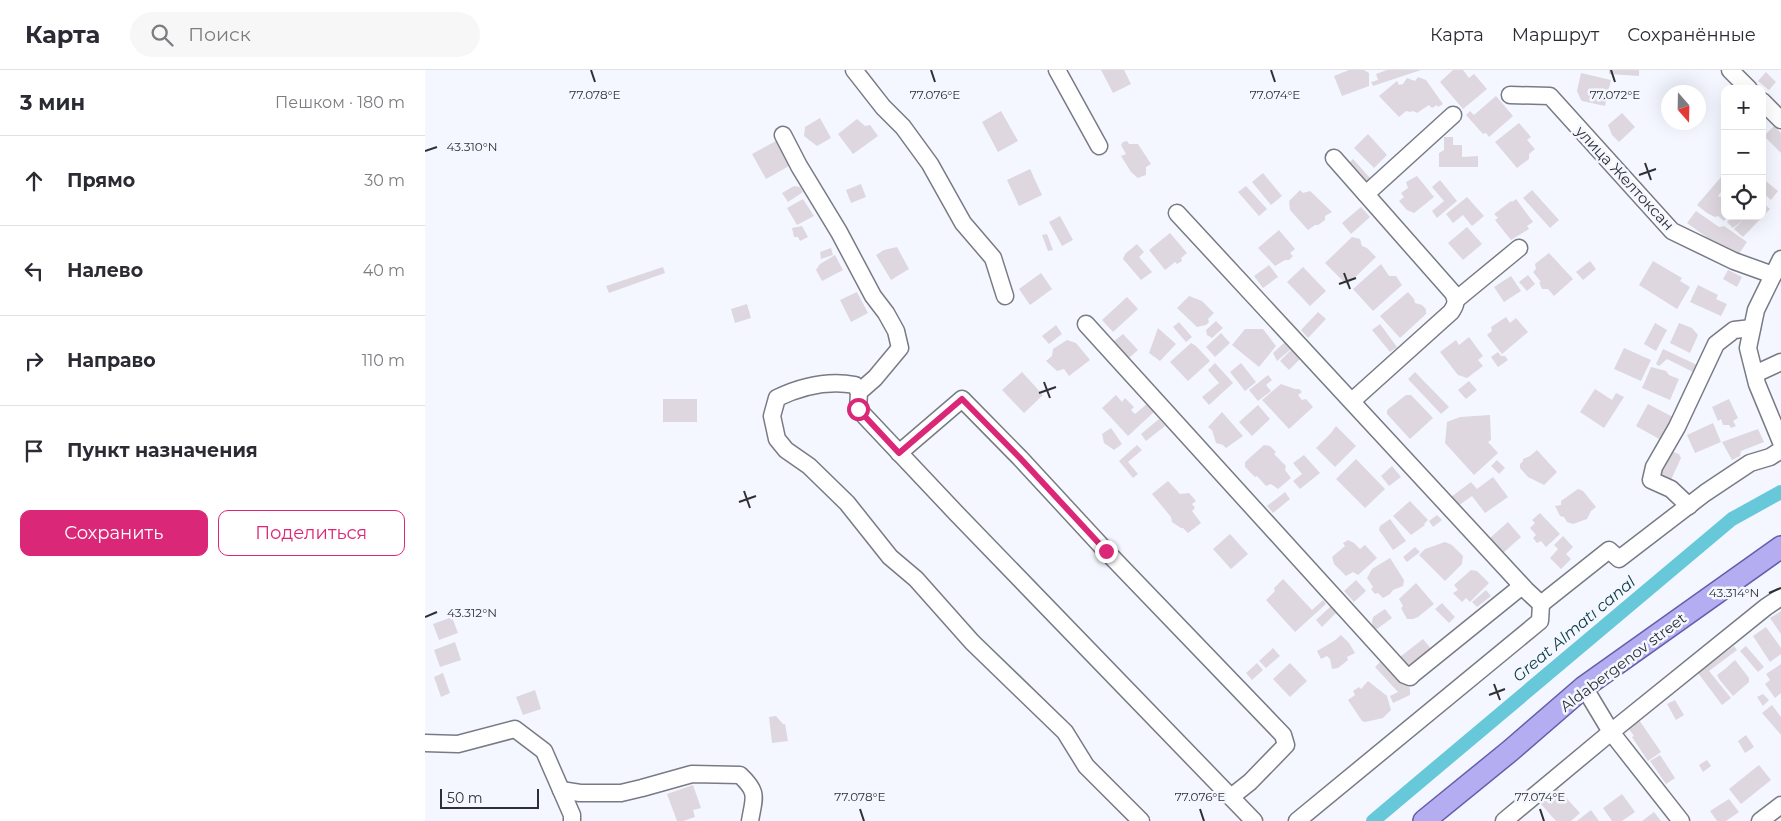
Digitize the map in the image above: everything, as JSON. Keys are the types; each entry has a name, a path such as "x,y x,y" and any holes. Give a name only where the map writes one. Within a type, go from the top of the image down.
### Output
{"main road":[{"name":"Aldabergenov street","path":"1424,821 1510,751 1584,687 1781,547"}],"street":[{"path":"854,70 883,107 903,127 930,164 963,223 993,258 1005,296"},
{"path":"1057,70 1099,146"},
{"path":"1730,70 1745,85"},
{"name":"улица Желтоксан","path":"1510,95 1550,96 1672,231 1734,261 1773,275"},
{"path":"1766,105 1781,120"},
{"path":"1366,194 1453,115"},
{"path":"783,135 799,166 839,232 873,296 897,331 900,348 875,378 859,392"},
{"path":"1334,158 1457,299 1456,306 1451,312 1352,401"},
{"path":"1177,213 1522,586 1541,604"},
{"path":"1457,299 1519,248"},
{"path":"1781,259 1756,310 1748,348 1757,384 1781,442"},
{"path":"1086,324 1405,675 1409,677 1413,674 1522,586"},
{"path":"1689,506 1671,489 1651,480 1654,467 1677,427 1716,344 1734,330 1752,328"},
{"path":"1755,374 1781,362"},
{"path":"1141,821 1086,766 1065,732 972,642 916,579 890,558 847,503 809,466 786,450 777,439 772,416 777,398 807,386 842,382 855,385 859,392 858,409 1254,821"},
{"path":"899,453 962,399 1020,458 1106,551 1283,735 1286,746 1250,782 1231,797"},
{"path":"1297,821 1540,621 1541,604 1609,550 1619,559 1750,463 1781,450"},
{"path":"1504,821 1611,732 1781,597"},
{"path":"1584,687 1611,732 1681,821"},
{"path":"425,743 458,744 515,729 544,751 572,815 572,821"},
{"path":"561,790 580,793 621,793 692,774 739,775 752,788 754,794 749,821"},
{"path":"1760,821 1781,805"}],"building":[{"path":"1101,70 1124,70 1131,84 1113,93"},
{"path":"1349,70 1364,70 1369,73 1369,86 1342,96 1334,76"},
{"path":"1387,70 1421,70 1373,86 1371,82 1378,80 1376,74"},
{"path":"1453,70 1463,70 1469,78 1474,74 1487,89 1463,109 1440,82"},
{"path":"1609,70 1639,70 1639,76 1609,74"},
{"path":"1766,72 1776,82 1769,90 1766,85 1758,81"},
{"path":"1581,73 1611,80 1605,106 1582,101 1577,91"},
{"path":"1418,77 1426,80 1443,104 1432,108 1429,105 1417,113 1406,111 1399,117 1379,96 1397,81 1399,85 1403,84 1407,78 1415,81"},
{"path":"1496,96 1513,116 1489,137 1486,133 1483,134 1466,115 1470,111 1474,115"},
{"path":"1001,111 1018,141 998,152 982,122"},
{"path":"1622,113 1635,127 1619,142 1612,135 1608,125"},
{"path":"820,118 831,138 817,146 804,136 805,127"},
{"path":"857,119 865,126 870,125 878,136 853,154 838,134"},
{"path":"1519,123 1531,137 1527,140 1535,149 1529,154 1529,159 1517,168 1495,142"},
{"path":"1774,126 1781,133 1781,153 1766,138 1766,134"},
{"path":"1368,134 1387,155 1374,168 1354,148"},
{"path":"1444,137 1453,137 1453,145 1462,145 1462,157 1478,156 1478,167 1439,167 1439,153 1444,150"},
{"path":"776,141 789,166 766,179 752,154"},
{"path":"1127,141 1129,144 1138,144 1151,164 1146,167 1146,175 1138,178 1131,172 1121,156 1126,154 1121,145"},
{"path":"1353,159 1371,179 1368,182 1350,162"},
{"path":"1030,169 1042,195 1019,206 1007,180"},
{"path":"1263,173 1282,196 1271,205 1252,182"},
{"path":"1417,176 1434,197 1414,213 1407,210 1399,201 1404,197 1401,193 1408,188 1406,182"},
{"path":"1721,177 1721,192 1718,196 1721,196 1721,218 1707,213 1697,205"},
{"path":"1440,180 1457,201 1437,218 1432,211 1444,201 1432,187"},
{"path":"1766,181 1778,191 1771,200 1766,196"},
{"path":"861,184 866,197 851,203 846,190"},
{"path":"794,186 800,187 803,192 788,202 782,193"},
{"path":"1246,186 1267,209 1259,216 1238,192"},
{"path":"1300,190 1303,193 1310,191 1332,212 1325,216 1325,220 1308,230 1290,210 1289,201"},
{"path":"1532,190 1559,220 1550,228 1523,198"},
{"path":"1467,197 1484,216 1472,226 1463,215 1453,223 1446,214"},
{"path":"803,199 814,216 797,225 787,208"},
{"path":"1516,199 1533,222 1527,226 1529,229 1511,240 1495,220 1498,218 1494,214"},
{"path":"1361,207 1370,217 1351,234 1342,223"},
{"path":"1696,211 1719,227 1724,226 1747,242 1736,258 1687,223"},
{"path":"1060,216 1073,240 1062,246 1049,222"},
{"path":"1729,220 1743,220 1733,228 1727,222"},
{"path":"1743,220 1759,220 1743,237 1734,229"},
{"path":"802,226 808,237 800,241 798,237 794,237 792,228"},
{"path":"1467,227 1482,244 1463,260 1448,243"},
{"path":"1279,230 1295,249 1290,253 1293,256 1289,260 1285,260 1275,266 1258,248"},
{"path":"1170,233 1187,253 1181,258 1182,261 1177,264 1175,262 1165,270 1149,250"},
{"path":"1047,234 1053,250 1048,251 1042,235"},
{"path":"1352,237 1360,239 1362,246 1367,248 1376,257 1347,285 1325,263"},
{"path":"1137,244 1144,252 1139,257 1152,272 1141,280 1123,259 1125,254"},
{"path":"897,247 909,269 891,280 876,255 884,250"},
{"path":"831,248 833,255 821,259 820,252"},
{"path":"1549,253 1573,279 1554,296 1548,289 1542,289 1539,282 1541,282 1533,272 1536,269 1535,264"},
{"path":"835,255 843,270 822,281 816,270 820,264"},
{"path":"1590,261 1596,269 1583,280 1576,272"},
{"path":"1653,261 1682,278 1680,281 1690,287 1677,309 1639,285"},
{"path":"1381,264 1389,276 1396,276 1402,285 1373,311 1353,289"},
{"path":"1269,265 1278,277 1263,288 1254,276"},
{"path":"663,267 665,273 609,293 606,286"},
{"path":"1303,267 1326,291 1310,306 1287,282"},
{"path":"1728,270 1742,277 1737,287 1723,279"},
{"path":"1041,273 1052,289 1030,305 1019,289"},
{"path":"1528,275 1535,284 1527,291 1519,282"},
{"path":"1511,276 1521,291 1504,302 1494,287"},
{"path":"1698,285 1718,295 1716,299 1727,304 1721,316 1690,302"},
{"path":"857,292 868,313 851,322 840,300"},
{"path":"1408,292 1415,303 1422,305 1426,309 1426,314 1400,338 1380,316"},
{"path":"1189,296 1202,301 1214,313 1208,319 1209,322 1206,325 1197,327 1177,308"},
{"path":"1127,297 1138,309 1113,332 1102,320"},
{"path":"747,304 751,318 735,323 731,309"},
{"path":"1318,312 1326,319 1308,338 1301,330"},
{"path":"1506,317 1510,323 1516,318 1528,332 1502,354 1487,335 1492,331 1491,327"},
{"path":"1216,321 1223,328 1212,338 1207,335 1206,330"},
{"path":"1179,322 1192,337 1186,342 1173,327"},
{"path":"1655,323 1667,330 1656,351 1644,344"},
{"path":"1679,323 1692,328 1698,335 1690,353 1670,343"},
{"path":"1380,324 1397,347 1390,352 1372,330"},
{"path":"1056,325 1062,334 1049,344 1042,336"},
{"path":"1158,328 1176,344 1160,361 1149,353"},
{"path":"1245,329 1263,329 1276,346 1259,367 1232,345"},
{"path":"1221,333 1230,343 1215,357 1206,347"},
{"path":"1123,334 1138,350 1129,358 1114,341"},
{"path":"1469,337 1483,356 1478,360 1483,366 1467,378 1458,375 1440,352 1456,340 1459,345"},
{"path":"1067,340 1076,343 1090,360 1069,376 1064,369 1057,371 1046,361 1052,356 1053,349"},
{"path":"1285,342 1291,349 1277,361 1273,353"},
{"path":"1191,343 1210,361 1188,381 1170,362"},
{"path":"1624,348 1651,360 1641,381 1614,369"},
{"path":"1663,349 1697,365 1693,372 1667,359 1659,366 1656,364"},
{"path":"1291,350 1300,359 1289,370 1280,361"},
{"path":"1498,352 1508,360 1498,367 1491,357"},
{"path":"1215,363 1233,383 1209,405 1202,397 1219,383 1208,370"},
{"path":"1241,363 1256,382 1245,391 1230,372"},
{"path":"1651,367 1666,371 1669,375 1679,379 1670,400 1642,388"},
{"path":"1022,372 1043,395 1024,413 1002,390"},
{"path":"1415,372 1449,407 1441,414 1408,379"},
{"path":"1268,375 1272,380 1266,385 1271,391 1258,401 1249,390"},
{"path":"1469,381 1477,390 1466,399 1458,390"},
{"path":"1281,384 1299,389 1302,392 1298,395 1302,400 1306,399 1313,407 1289,429 1262,400"},
{"path":"1595,389 1612,400 1616,393 1624,397 1604,428 1580,412"},
{"path":"1116,395 1122,402 1125,398 1134,407 1131,410 1135,414 1147,404 1154,412 1128,436 1102,408"},
{"path":"1406,395 1411,395 1433,418 1410,439 1387,414 1387,410"},
{"path":"663,399 697,399 697,422 663,422"},
{"path":"1729,399 1738,418 1733,421 1736,426 1731,428 1729,425 1723,425 1721,419 1718,421 1712,407"},
{"path":"1648,404 1673,417 1661,440 1636,426"},
{"path":"1258,405 1270,419 1252,436 1239,422"},
{"path":"1222,412 1243,436 1226,448 1216,443 1212,430 1208,427"},
{"path":"1490,415 1491,440 1488,442 1498,453 1474,475 1445,443 1447,422 1460,417"},
{"path":"1159,419 1165,426 1146,441 1141,434"},
{"path":"1713,423 1721,442 1695,453 1687,435"},
{"path":"1336,426 1356,446 1335,467 1316,448"},
{"path":"1111,428 1122,444 1114,450 1104,443 1102,434"},
{"path":"1758,429 1764,442 1741,451 1740,456 1732,460 1722,442"},
{"path":"1137,445 1142,450 1128,462 1138,474 1133,478 1119,461"},
{"path":"1264,445 1270,446 1276,452 1274,454 1286,466 1285,470 1291,478 1278,489 1271,484 1266,486 1245,467 1245,462"},
{"path":"1537,450 1557,472 1544,485 1528,477 1520,468 1523,459"},
{"path":"1668,450 1679,454 1681,458 1670,482 1657,476"},
{"path":"1304,455 1320,473 1300,489 1293,481 1302,474 1293,463"},
{"path":"1356,459 1385,489 1365,508 1336,479"},
{"path":"1497,460 1505,468 1499,474 1491,466"},
{"path":"1392,466 1401,477 1389,486 1381,476"},
{"path":"1493,477 1508,497 1485,513 1472,496 1458,506 1451,497 1471,482 1477,489"},
{"path":"1168,481 1180,494 1189,493 1196,501 1192,504 1195,508 1192,511 1201,523 1188,533 1172,522 1171,517 1152,494"},
{"path":"1578,489 1583,491 1596,507 1591,511 1587,519 1573,524 1560,516 1555,506 1561,505 1561,501"},
{"path":"1285,492 1290,499 1273,513 1267,506"},
{"path":"1410,501 1428,520 1425,525 1411,535 1393,516"},
{"path":"1540,513 1560,534 1546,547 1541,541 1537,543 1533,538 1536,535 1530,528 1535,523 1532,520"},
{"path":"1437,515 1442,520 1433,527 1429,521"},
{"path":"1390,519 1406,541 1393,550 1379,530 1380,526"},
{"path":"1508,522 1521,537 1503,553 1490,538"},
{"path":"1230,534 1248,554 1231,569 1213,549"},
{"path":"1563,536 1573,547 1566,554 1571,559 1561,569 1550,558 1558,549 1554,545"},
{"path":"1348,540 1360,549 1365,545 1377,558 1358,575 1353,572 1346,576 1334,564 1332,557 1345,546 1343,543"},
{"path":"1445,542 1452,545 1463,556 1462,564 1445,581 1419,555 1425,549"},
{"path":"1415,547 1420,552 1407,562 1403,557"},
{"path":"1390,558 1404,580 1403,586 1393,590 1383,598 1378,593 1375,594 1371,589 1373,587 1367,578 1372,569"},
{"path":"1471,570 1477,571 1489,583 1470,602 1466,598 1462,602 1453,593 1458,590 1454,585"},
{"path":"1283,579 1312,610 1323,600 1326,604 1295,632 1266,600"},
{"path":"1356,580 1366,591 1354,602 1344,591"},
{"path":"1416,583 1434,604 1418,617 1407,619 1399,599"},
{"path":"1486,590 1491,596 1477,607 1472,602"},
{"path":"1442,603 1455,617 1449,623 1435,609"},
{"path":"1331,606 1337,612 1322,627 1316,620"},
{"path":"1385,609 1392,618 1377,629 1373,627 1373,617"},
{"path":"1781,611 1781,634 1770,618"},
{"path":"452,617 458,633 439,640 433,624"},
{"path":"1766,627 1781,648 1781,654 1770,662 1753,636"},
{"path":"1341,635 1355,653 1347,657 1348,660 1338,668 1332,669 1330,659 1327,656 1321,659 1317,651"},
{"path":"1423,639 1432,650 1409,668 1400,657"},
{"path":"455,642 461,660 440,667 434,650"},
{"path":"1734,646 1737,650 1709,671 1731,698 1722,705 1698,673"},
{"path":"1746,646 1764,667 1758,672 1740,651"},
{"path":"1273,648 1280,656 1266,668 1259,661"},
{"path":"1384,658 1408,683 1410,690 1410,695 1393,703 1390,696 1398,692 1375,667"},
{"path":"1735,660 1749,678 1749,682 1733,696 1717,675"},
{"path":"1257,663 1263,670 1252,680 1246,673"},
{"path":"1290,663 1307,681 1290,697 1273,679"},
{"path":"1781,664 1781,693 1775,698 1765,684 1770,680 1766,674"},
{"path":"443,673 450,693 441,697 434,677"},
{"path":"1368,681 1387,696 1391,710 1383,718 1365,722 1362,721 1348,700 1355,695 1353,691 1359,687 1361,689"},
{"path":"535,690 541,709 523,715 516,697"},
{"path":"1763,694 1769,700 1763,706 1757,697"},
{"path":"1675,700 1684,715 1676,720 1667,704"},
{"path":"1772,705 1781,717 1781,735 1762,713"},
{"path":"776,716 785,724 788,741 772,743 769,717"},
{"path":"1639,720 1661,752 1648,761 1628,728"},
{"path":"1746,735 1754,747 1745,753 1738,741"},
{"path":"1660,755 1675,778 1666,784 1650,761"},
{"path":"1707,760 1711,766 1703,772 1699,765"},
{"path":"1759,765 1771,780 1741,804 1729,789"},
{"path":"693,785 701,808 693,810 695,817 677,821 667,794"},
{"path":"1558,789 1580,813 1571,821 1556,821 1541,804"},
{"path":"1622,794 1635,812 1622,821 1612,821 1603,808"},
{"path":"1729,799 1739,812 1726,821 1717,821 1710,811"},
{"path":"1591,810 1599,821 1577,821"},
{"path":"1654,812 1661,821 1642,821"}],"waterway":[{"name":"Great Almatı canal","path":"1373,821 1732,519 1781,492"}],"route":[{"path":"858,409 899,453 962,399 1020,458 1106,551"}]}
